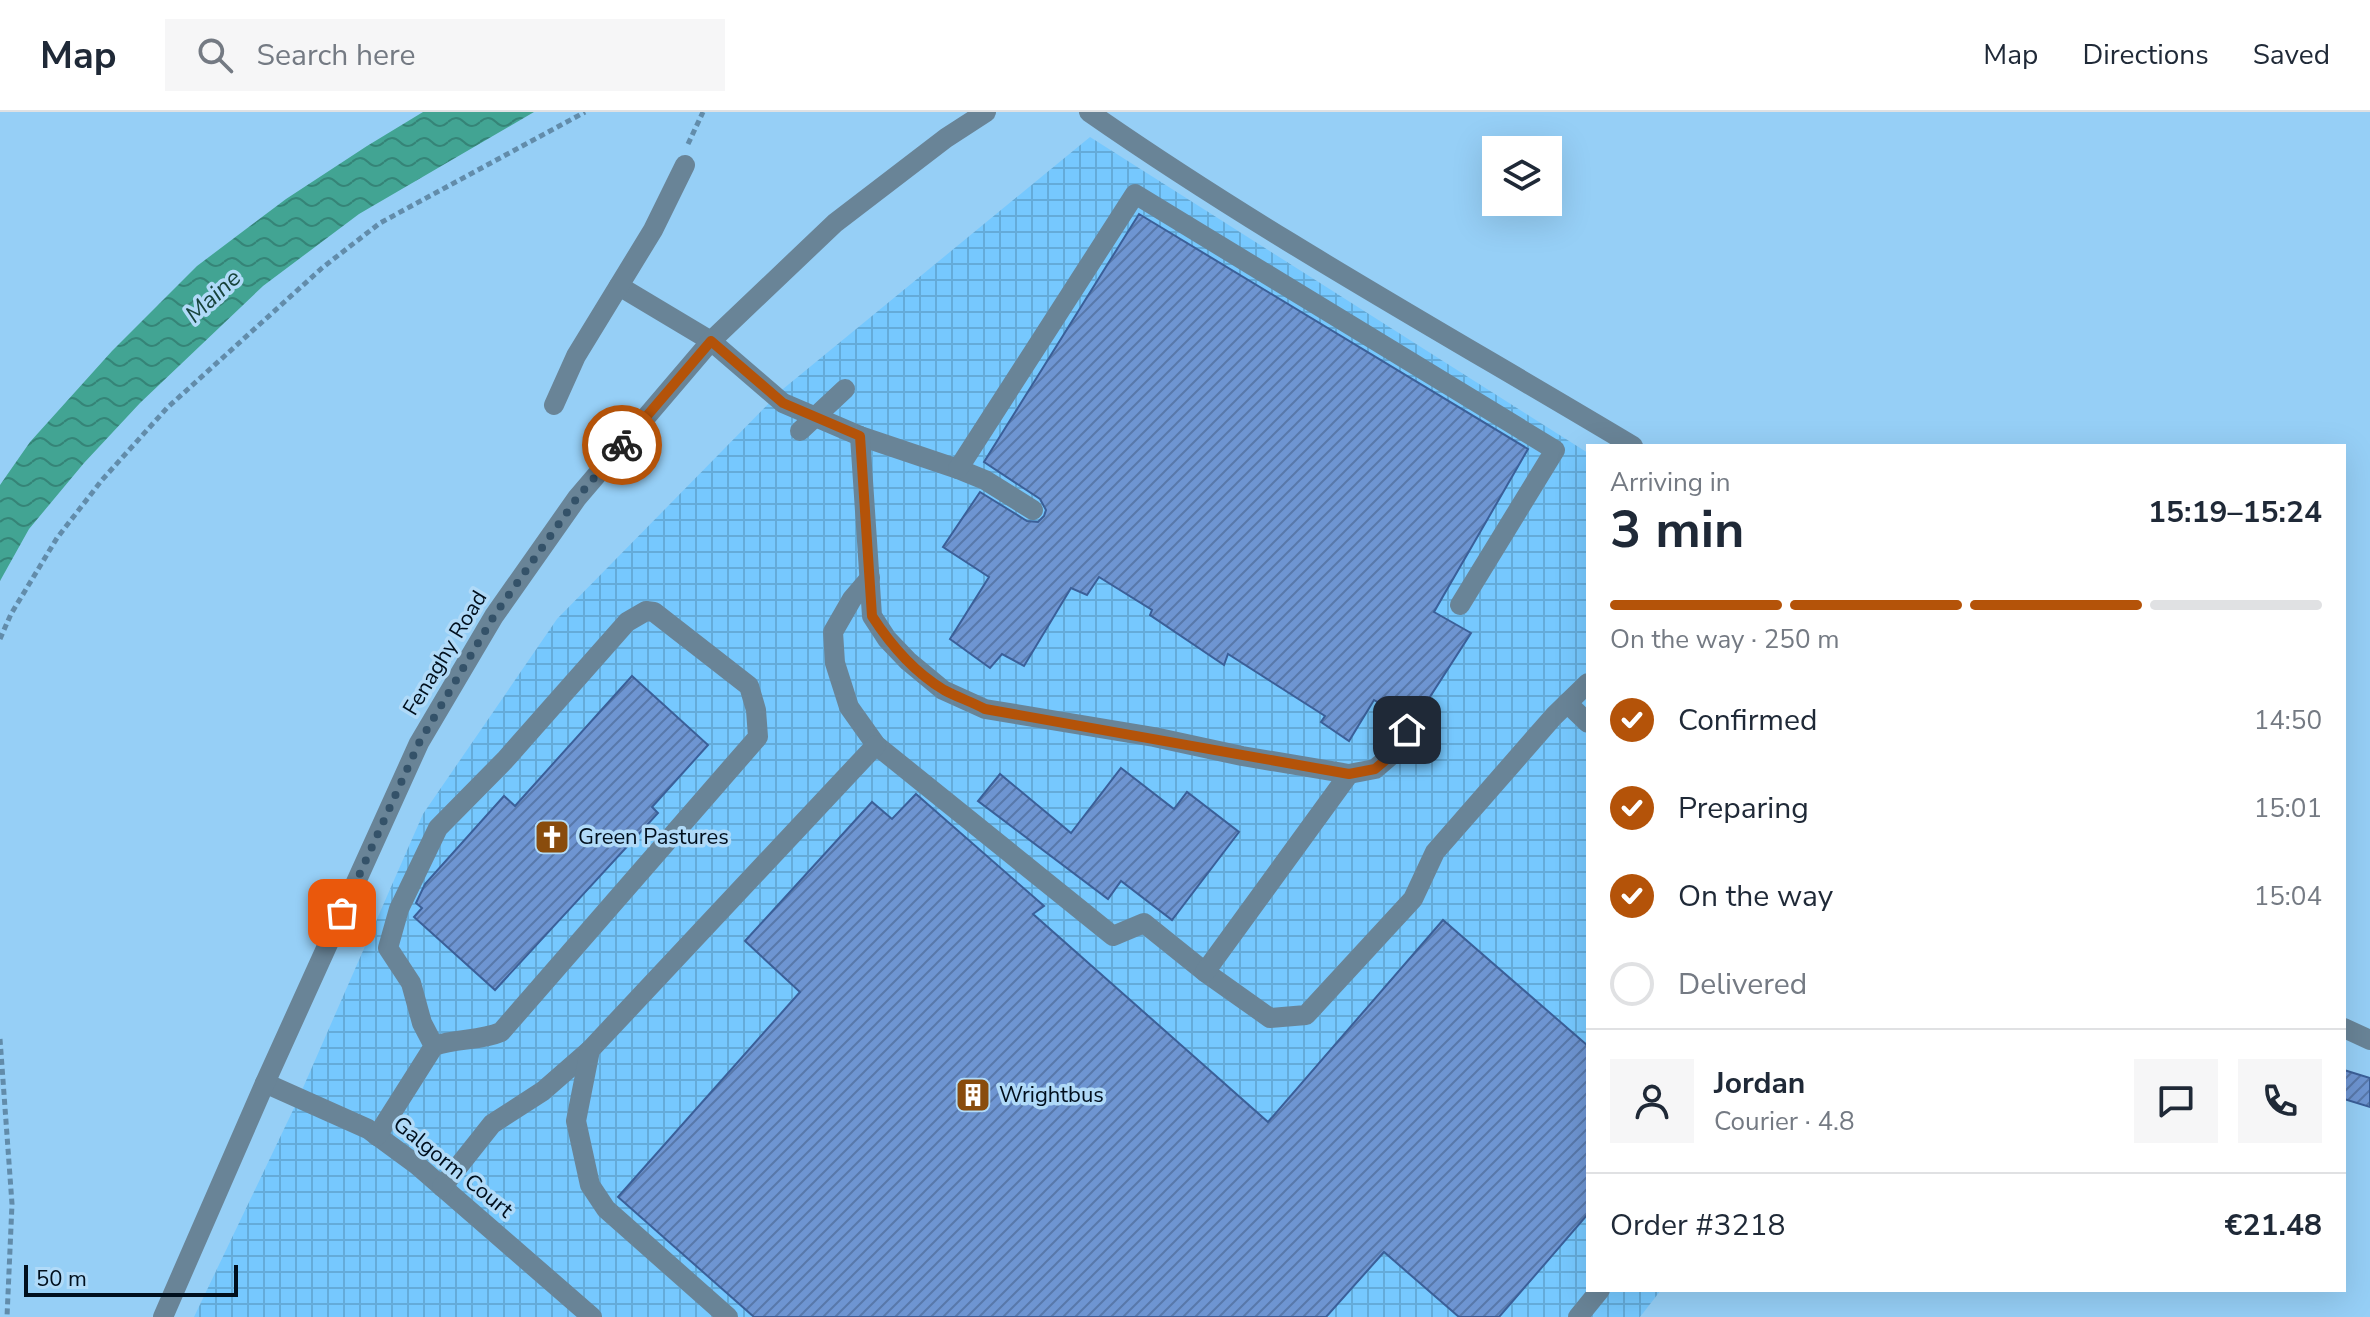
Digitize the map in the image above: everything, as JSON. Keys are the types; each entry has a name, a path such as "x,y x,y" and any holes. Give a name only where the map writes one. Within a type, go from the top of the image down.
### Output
{"street":[{"name":"Fenaghy Road","path":"163,1317 419,743 494,616 577,498 711,341 835,223 946,138 986,112"},
{"path":"1089,112 1293,244 1630,444"},
{"path":"554,405 576,356 653,230 685,165"},
{"path":"958,469 1135,194 1555,450 1460,605"},
{"path":"619,286 711,341 808,424 860,436 958,469 985,480 1033,510"},
{"path":"808,424 845,389"},
{"path":"860,436 872,616 887,639 908,661 943,690 985,709 1349,774 1375,769 1401,747 1407,730"},
{"path":"870,578 852,599 833,632 835,663 849,707 876,745 1113,936 1144,923 1205,972 1270,1018 1306,1015 1413,899 1435,852 1586,685"},
{"path":"377,1136 434,1046 449,1041 488,1038 501,1032 758,737 756,710 749,686 654,612 646,611 627,622 505,760 438,828 399,909 388,948 411,983 422,1023 434,1046"},
{"path":"1567,703 1586,721"},
{"path":"442,1187 492,1124 543,1091 590,1050 876,745"},
{"path":"1205,972 1349,774"},
{"path":"2346,1029 2370,1040"},
{"path":"590,1050 576,1121 590,1185 606,1209 728,1317"},
{"name":"Galgorm Court","path":"265,1083 368,1129 417,1165 592,1317"},
{"path":"1578,1317 1598,1292"}],"path":[{"path":"0,639 11,614 57,538 102,480 167,408 213,366 322,268 380,223 585,112"},
{"path":"685,165 688,141 703,112"},
{"path":"0,1039 12,1204 7,1317"},
{"path":"0,1149 8,1149"}],"shaded area":[{"path":"1090,137 1586,452 1586,1292 1659,1292 1640,1317 194,1317 295,1106 423,814 557,619 783,389"}],"water":[{"name":"Maine","path":"423,112 534,112 359,214 263,286 140,403 84,463 29,529 0,581 0,485 30,442 112,351 197,266 286,199"}],"building":[{"path":"1139,214 1528,449 1434,612 1471,633 1415,720 1374,700 1349,741 1321,722 1325,716 1228,654 1224,665 1150,615 1152,610 1099,577 1087,595 1071,588 1024,666 1002,654 990,668 950,639 989,577 943,547 980,492 1027,521 1038,522 1044,516 1046,510 1040,499 984,462"},
{"name":"Green Pastures","path":"632,676 708,745 652,807 658,813 495,990 414,917 422,908 416,903 425,884 504,796 515,806"},
{"path":"1121,768 1174,809 1187,792 1239,832 1172,920 1121,881 1108,899 978,801 1000,774 1071,833"},
{"name":"Wrightbus","path":"916,794 1044,906 1033,914 1268,1122 1443,920 1586,1044 1586,1216 1499,1317 1459,1317 1384,1252 1326,1317 754,1317 618,1197 800,992 745,941 872,802 892,819"},
{"path":"2346,1071 2370,1078 2370,1107 2346,1100"}],"way so far":[{"path":"342,913 419,743 494,616 577,498 622,445"}],"place":[{"name":"Green Pastures","path":"552,837"},
{"name":"Wrightbus","path":"973,1095"}],"route":[{"path":"622,445 711,341 783,403 860,436 872,616 887,639 908,661 943,690 985,709 1349,774 1375,769 1401,747 1407,730"}]}
